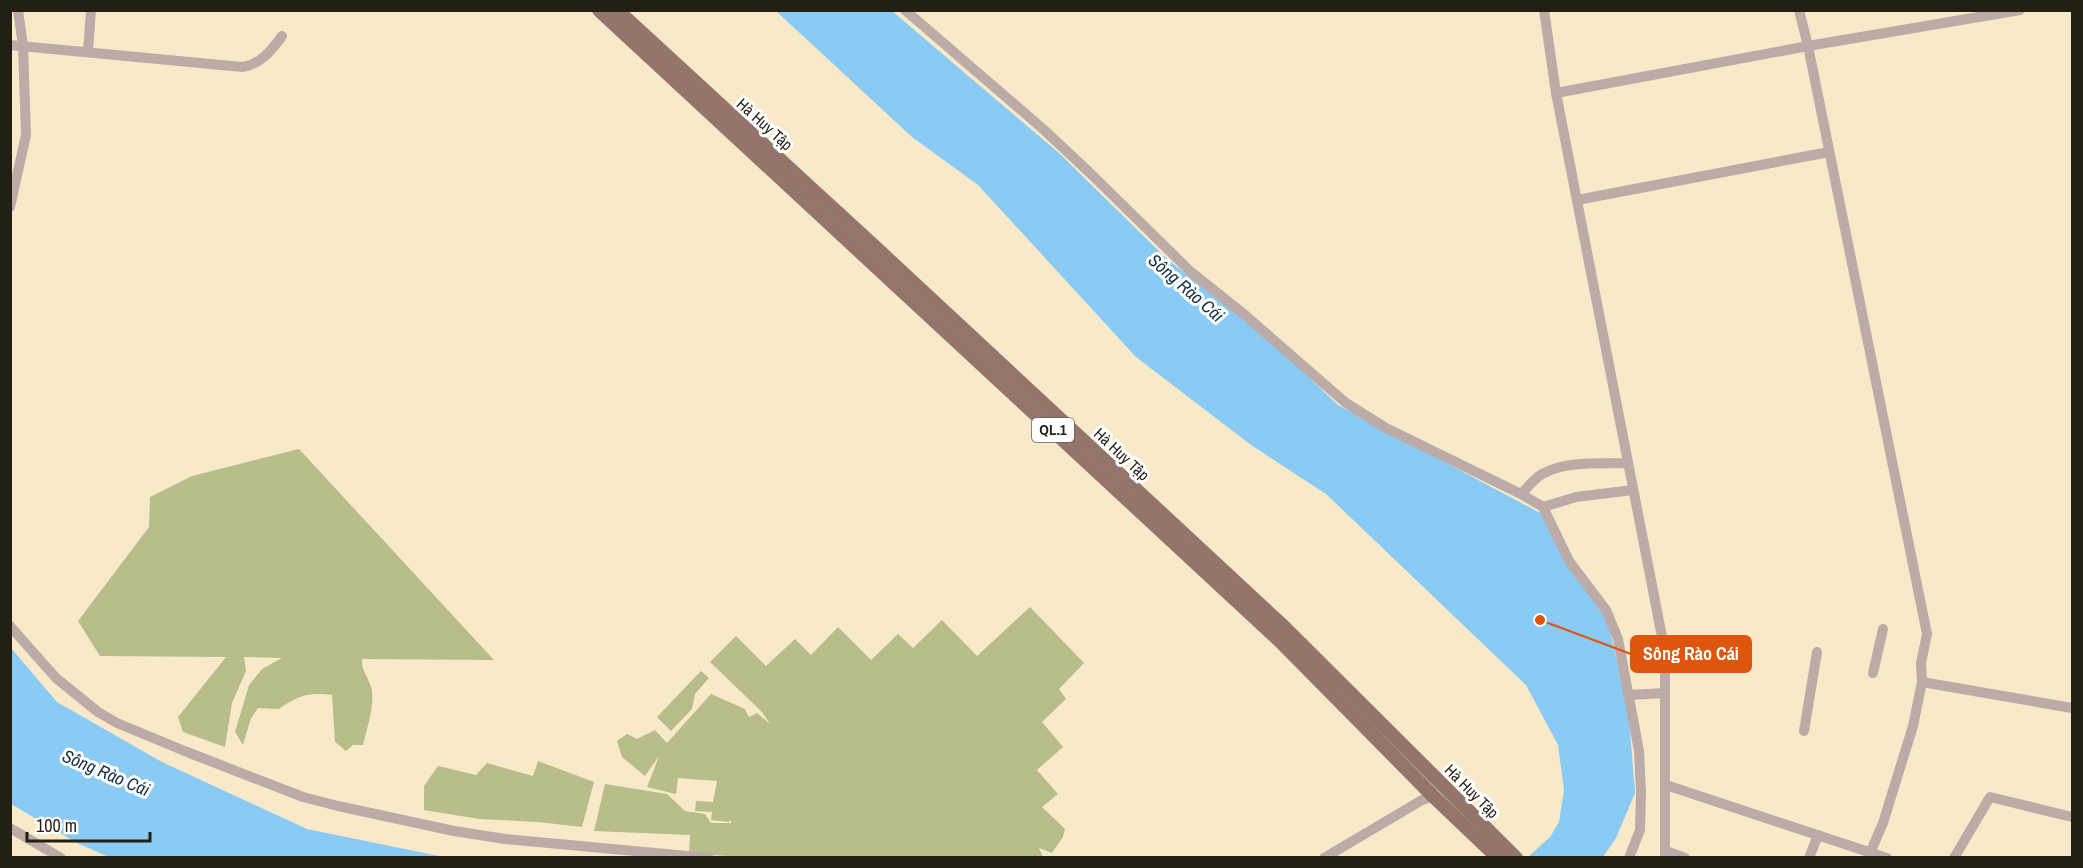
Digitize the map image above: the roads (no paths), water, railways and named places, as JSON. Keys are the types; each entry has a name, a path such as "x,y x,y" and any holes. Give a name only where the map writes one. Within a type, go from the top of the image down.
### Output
{"main road":[{"name":"Hà Huy Tập","path":"599,10 1281,642 1433,796 1507,855"},
{"name":"Hà Huy Tập","path":"617,10 1284,627 1507,855"}],"street":[{"path":"10,207 26,135 23,46 18,10"},
{"path":"88,51 91,10"},
{"path":"905,10 1050,136 1191,272 1245,315 1346,403 1386,428 1543,507 1569,561 1606,610 1618,639 1639,751 1642,808 1640,830 1629,858"},
{"path":"1544,10 1556,93 1665,652 1665,854 1685,858"},
{"path":"1799,10 1830,152 1927,634 1921,663 1922,682 1913,726 1883,823 1869,855"},
{"path":"1556,93 1808,46 2020,10"},
{"path":"10,45 242,67 255,64 274,47 282,36"},
{"path":"1577,200 1830,152"},
{"path":"1521,494 1540,476 1556,468 1570,465 1628,463"},
{"path":"1543,507 1568,498 1633,489"},
{"path":"10,626 56,678 98,712 117,723 187,752 303,796 338,806 495,838 709,858"},
{"path":"1873,673 1883,629"},
{"path":"1804,730 1817,652"},
{"path":"1922,682 2073,708"},
{"path":"1629,695 1665,693"},
{"path":"1666,785 1818,835 1869,855 1887,858"},
{"path":"1324,858 1433,796"},
{"path":"1954,858 1990,797 2073,817"},
{"path":"10,828 61,858"},
{"path":"1809,858 1818,835"}],"water":[{"path":"776,11 892,11 1059,153 1166,258 1272,342 1338,405 1544,515 1607,619 1628,705 1635,793 1616,838 1603,857 1528,857 1550,837 1559,822 1564,790 1558,745 1526,685 1326,494 1251,445 1136,357 978,185 912,137"},
{"path":"11,648 57,702 162,762 307,829 444,857 111,858 77,843 11,804"}],"place":[{"name":"Sông Rào Cái","path":"1540,620"}]}
